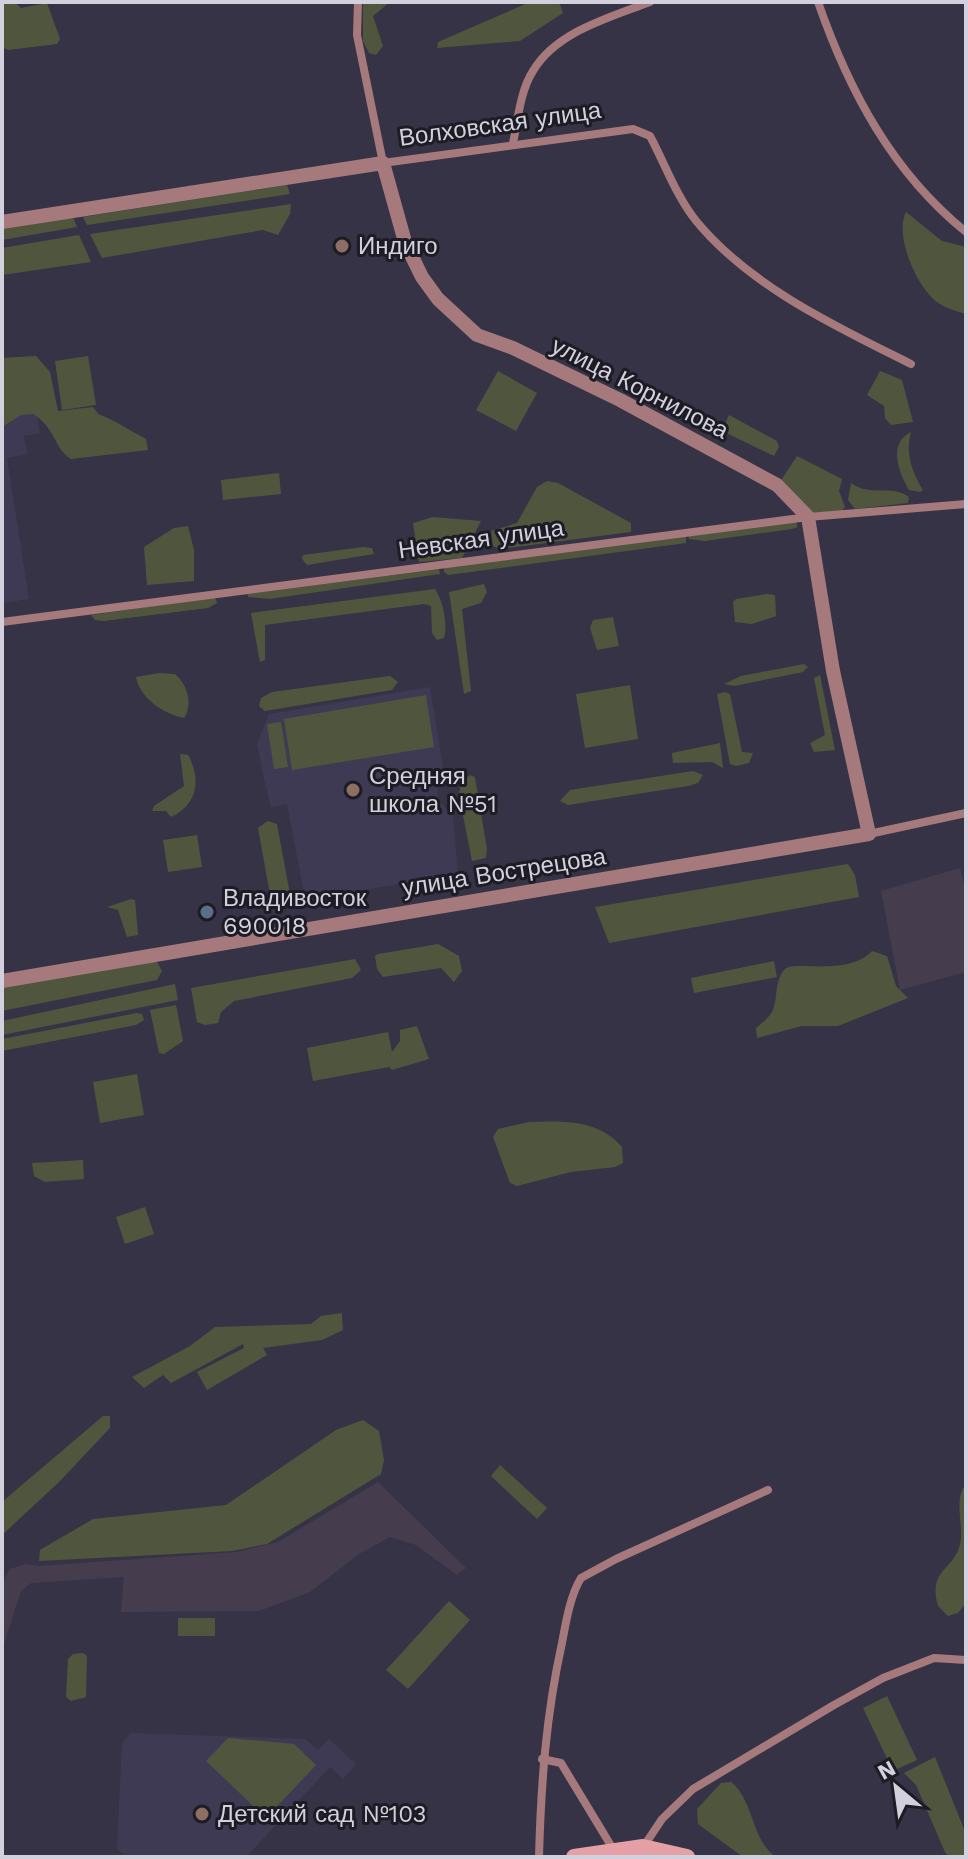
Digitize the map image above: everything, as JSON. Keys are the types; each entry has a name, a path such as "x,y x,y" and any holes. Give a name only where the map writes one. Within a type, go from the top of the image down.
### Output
{"main road":[{"path":"574,1857 643,1847 687,1857"}],"street":[{"name":"улица Корнилова","path":"358,2 357,35 383,163 405,242 422,277 438,299 477,335 513,348 620,400 777,485 808,517"},
{"path":"513,143 526,85 533,70 548,53 578,32 650,2"},
{"path":"818,2 831,38 879,137 915,186 966,232"},
{"name":"Волховская улица","path":"2,222 513,143 633,129 647,133 695,220 733,260 850,334 911,364"},
{"name":"Невская улица","path":"2,622 808,517 966,504"},
{"path":"808,517 833,671 869,834"},
{"name":"улица Вострецова","path":"2,981 869,834 966,813"},
{"path":"539,1857 542,1759 557,1664 581,1578 606,1563 768,1490"},
{"path":"643,1847 662,1819 693,1789 834,1705 883,1678 934,1658 966,1660"},
{"path":"542,1759 561,1763 613,1849"}],"shaded area":[{"path":"36,408 40,433 24,436 27,454 7,458 29,599 2,603 2,413"},
{"name":"Средняя школа №51","path":"430,687 444,773 437,793 440,802 453,816 458,874 317,898 303,888 287,804 271,807 257,744 269,714"},
{"path":"960,868 966,892 966,972 900,990 881,891"},
{"path":"378,1482 466,1568 457,1575 416,1545 390,1537 359,1554 310,1592 259,1611 121,1612 124,1577 31,1583 21,1591 2,1650 2,1584 10,1569 25,1564 38,1566 237,1552 278,1542"},
{"name":"Детский сад №103","path":"130,1733 305,1739 318,1750 329,1739 356,1764 343,1779 330,1767 246,1857 126,1857 117,1849 122,1743"}],"green space":[{"path":"2,2 14,2 21,8 47,3 60,39 57,44 8,50 2,47"},
{"path":"363,2 390,2 373,16 383,46 376,55 369,53 363,41"},
{"path":"530,2 559,2 563,13 520,41 437,48 438,42"},
{"path":"287,185 290,194 87,225 83,217"},
{"path":"291,204 290,214 278,235 263,230 102,258 90,234"},
{"path":"906,212 942,241 966,247 966,314 940,304 915,273 903,234"},
{"path":"73,217 77,227 2,240 2,229"},
{"path":"79,235 91,262 2,275 2,248"},
{"path":"36,356 50,372 58,411 93,407 98,414 146,439 148,450 71,459 33,414 21,415 2,427 2,358"},
{"path":"88,356 96,405 62,410 55,361"},
{"path":"498,371 537,393 516,431 476,410"},
{"path":"880,371 902,380 913,422 891,425 885,418 884,406 867,395"},
{"path":"729,415 777,441 779,447 774,456 722,431"},
{"path":"911,432 909,455 923,490 920,492 909,490 897,458 899,443"},
{"path":"797,456 842,479 839,491 845,507 841,512 810,514 780,482"},
{"path":"279,473 281,494 223,500 221,480"},
{"path":"547,481 558,483 631,523 631,532 501,549 493,546 491,531 517,523 537,487"},
{"path":"851,483 865,489 902,493 909,497 908,503 855,509 848,500"},
{"path":"433,517 481,521 462,558 419,562 413,523"},
{"path":"795,520 798,527 792,529 705,541 689,539 688,534"},
{"path":"188,526 194,550 194,581 147,585 144,547 174,528"},
{"path":"686,536 686,543 448,575 444,572 444,566"},
{"path":"372,548 374,554 307,565 302,559 303,555"},
{"path":"439,569 440,574 270,599 248,597 248,594"},
{"path":"484,584 487,592 481,603 462,609 471,691 464,694 449,592"},
{"path":"435,589 444,613 444,638 437,640 432,633 431,606 424,604 265,625 265,660 260,662 251,613"},
{"path":"775,595 776,616 752,624 735,622 733,602 736,599"},
{"path":"215,597 217,603 208,608 104,621 95,620 91,615"},
{"path":"613,617 619,646 597,650 590,628 593,620"},
{"path":"804,664 808,667 803,672 734,686 724,684 741,676"},
{"path":"175,674 183,684 189,701 184,718 161,709 147,698 138,685 136,677"},
{"path":"820,675 835,750 814,752 810,743 825,735 814,678"},
{"path":"390,676 398,682 392,690 265,711 259,706 261,698 272,692"},
{"path":"630,685 638,739 585,748 576,694"},
{"path":"717,694 730,694 742,752 753,753 749,763 730,764"},
{"path":"426,695 434,747 292,770 284,719"},
{"path":"281,722 288,767 274,769 267,724"},
{"path":"720,743 723,768 712,762 673,763 672,753"},
{"path":"180,754 188,755 196,782 187,806 171,817 166,811 152,811 154,806 184,786"},
{"path":"693,771 703,775 698,783 688,786 568,805 560,801 570,790"},
{"path":"470,775 475,777 487,849 486,858 472,861 459,795 461,782"},
{"path":"268,821 277,824 290,894 271,900 258,828"},
{"path":"197,835 202,867 168,872 163,840"},
{"path":"848,864 855,875 859,897 609,943 595,907"},
{"path":"135,900 138,935 127,937 118,910 107,907"},
{"path":"438,944 459,956 462,971 454,982 441,968 383,977 377,969 375,956 378,954"},
{"path":"872,951 887,956 896,986 908,998 838,1026 802,1026 757,1038 756,1028 773,1010 779,979 785,969 850,964"},
{"path":"355,959 361,970 352,978 234,1001 221,1012 218,1023 205,1025 197,1022 191,988"},
{"path":"156,960 162,971 157,980 2,1011 2,986"},
{"path":"774,961 777,977 694,993 691,978"},
{"path":"175,984 178,1000 2,1035 2,1021"},
{"path":"176,1005 183,1041 164,1054 159,1053 150,1010"},
{"path":"142,1014 144,1020 136,1025 2,1051 2,1039"},
{"path":"417,1026 429,1059 392,1070 389,1067 313,1081 307,1048 388,1032 392,1052 400,1041 400,1030"},
{"path":"137,1074 144,1115 100,1123 93,1082"},
{"path":"529,1122 567,1122 602,1131 622,1147 623,1163 517,1186 510,1183 493,1137 498,1129"},
{"path":"83,1160 84,1179 45,1182 34,1176 32,1163"},
{"path":"145,1207 154,1234 125,1244 116,1217"},
{"path":"342,1313 343,1330 322,1340 263,1348 267,1355 207,1390 197,1372 244,1348 243,1344 171,1383 163,1375 144,1388 132,1377 190,1346 215,1327 311,1324 321,1316"},
{"path":"103,1416 110,1416 110,1428 59,1482 2,1535 2,1502"},
{"path":"363,1420 379,1431 384,1460 381,1474 267,1544 232,1551 39,1561 40,1550 93,1519 226,1505 336,1430"},
{"path":"500,1465 547,1508 537,1519 491,1476"},
{"path":"966,1484 966,1603 958,1613 948,1616 938,1606 936,1585 959,1548 959,1506"},
{"path":"449,1601 470,1620 408,1689 386,1670"},
{"path":"178,1618 215,1618 215,1636 178,1636"},
{"path":"83,1653 87,1656 86,1697 71,1701 66,1697 68,1659 73,1654"},
{"path":"887,1696 917,1760 893,1771 863,1708"},
{"path":"228,1738 294,1744 316,1765 266,1818 206,1761"},
{"path":"935,1757 966,1834 966,1857 949,1857 945,1852 916,1785 904,1773"},
{"path":"731,1782 744,1799 762,1841 776,1857 743,1857 698,1824 697,1809 721,1783"}],"place":[{"name":"Индиго","path":"342,246"},
{"name":"Средняя школа №51","path":"353,790"},
{"name":"Владивосток 690018","path":"207,912"},
{"name":"Детский сад №103","path":"202,1814"}]}
